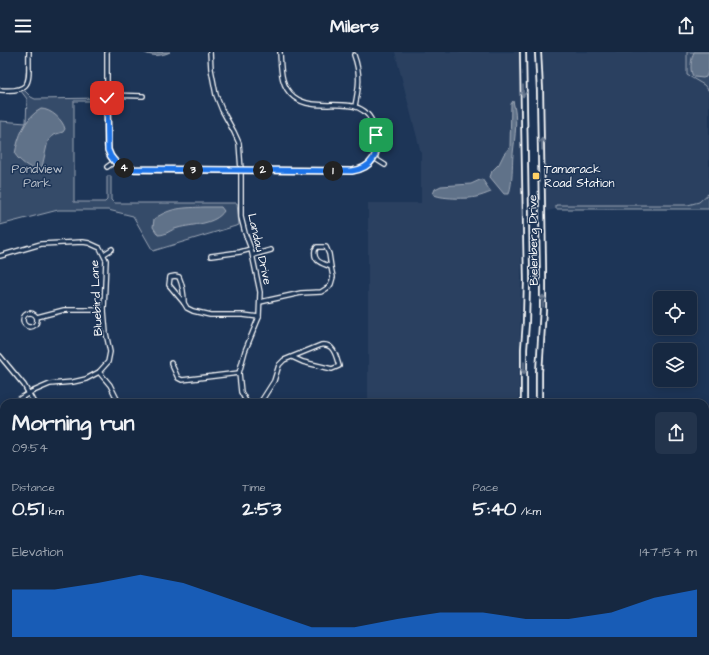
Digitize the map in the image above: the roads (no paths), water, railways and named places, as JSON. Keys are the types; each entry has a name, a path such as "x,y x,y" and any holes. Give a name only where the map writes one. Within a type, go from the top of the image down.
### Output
{"street":[{"path":"0,90 18,90 24,87 28,82 29,52"},
{"path":"107,52 107,144 110,157 114,162 126,169 352,171 365,167 374,158 377,142 371,117 366,112 355,106 306,103 294,97 285,87 283,81 280,52"},
{"name":"Landau Drive","path":"210,52 211,69 216,95 238,143 241,170 241,217 245,234 253,255 258,280 260,302 259,317 245,351 239,373 241,392 245,399"},
{"name":"Bielenberg Drive","path":"523,52 527,281 524,349 524,399"},
{"name":"Bielenberg Drive","path":"538,52 541,98 543,282 539,399"},
{"path":"354,55 358,64 360,77 355,106"},
{"path":"107,96 143,96"},
{"path":"374,158 385,165"},
{"path":"107,167 114,162"},
{"name":"Bluebird Lane","path":"0,256 37,245 83,242 100,248 104,254 107,266 104,310 110,352 108,362 99,372"},
{"path":"260,302 321,292 329,287 333,277 330,254 326,247 317,248 315,250 315,258 317,261 331,267"},
{"path":"104,254 112,249"},
{"path":"211,256 251,249"},
{"path":"253,255 271,250"},
{"path":"184,303 184,290 179,278 175,276 170,277 169,285 187,308 193,312 210,315 243,315 259,317"},
{"path":"37,317 64,310 104,310"},
{"path":"28,312 33,313 37,317 36,324 32,326 28,327 23,322 24,315 28,312"},
{"path":"263,399 274,381 279,365 284,360 292,357 325,345 334,350 339,366 332,369 303,362 292,357"},
{"path":"0,356 19,378 32,399"},
{"path":"171,363 177,375 182,380 194,380 239,373"},
{"path":"20,399 50,384 86,379 99,372 110,385 117,399"}],"place":[{"name":"Tamarack Road Station","path":"536,176"}],"park label":[{"name":"Pondview Park","path":"37,176"}]}
